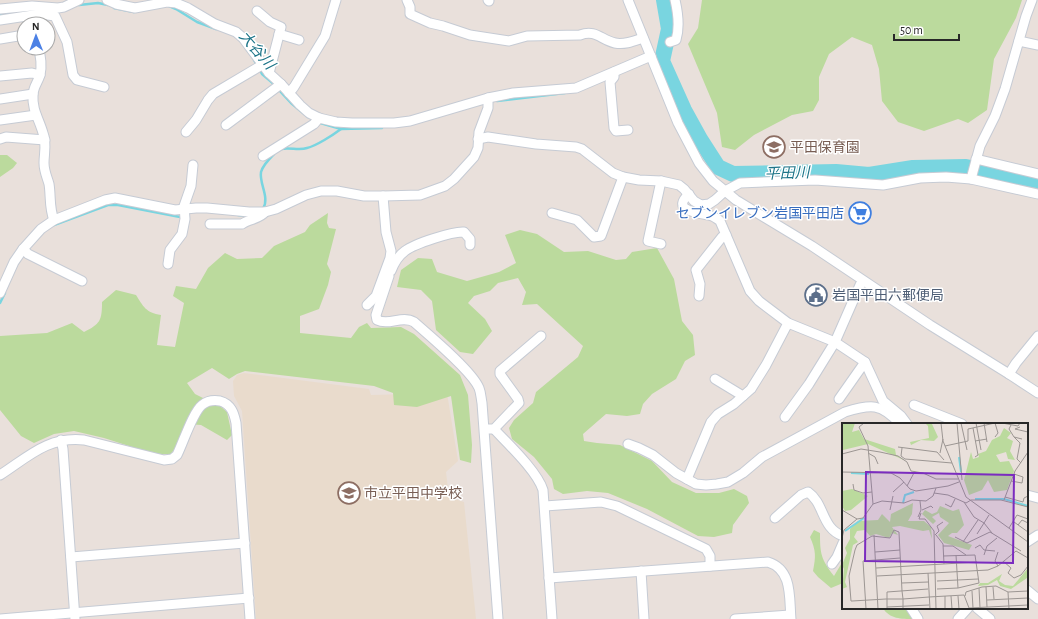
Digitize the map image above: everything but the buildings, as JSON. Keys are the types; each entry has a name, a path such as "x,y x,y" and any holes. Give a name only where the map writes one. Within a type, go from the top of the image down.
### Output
{"street":[{"path":"0,10 32,3 58,8 64,7 79,0"},
{"path":"107,0 116,4 135,8 167,2 176,3 188,8 215,24 236,32 243,38 259,67 269,73 278,86 289,93 317,120 336,122 394,123 410,121 488,98 513,93 576,88 650,56"},
{"path":"289,93 325,36 336,0"},
{"path":"407,0 410,7 410,14 430,24 443,26 470,35 490,39 509,41 527,36 580,35 587,32 615,43 626,44 644,38"},
{"path":"628,0 678,123 689,145 713,181 736,200 812,246 930,325 1038,393"},
{"path":"670,42 676,40 678,35 679,15 675,0"},
{"path":"971,175 980,146 995,116 1032,0"},
{"path":"30,16 32,3"},
{"path":"258,11 270,22 281,26 269,73"},
{"path":"37,16 40,14 55,16"},
{"path":"56,18 67,42 73,75 77,80 104,87"},
{"path":"0,20 16,20"},
{"path":"279,34 299,40"},
{"path":"0,39 16,36"},
{"path":"1019,41 1038,45"},
{"path":"40,56 40,75 34,86 32,94 33,107 44,134 45,171 49,184 51,212 54,220"},
{"path":"186,132 196,120 213,94 259,67"},
{"path":"614,72 614,77 610,82 614,128 616,131 628,130"},
{"path":"0,76 32,73 40,75"},
{"path":"226,125 278,86"},
{"path":"0,99 32,94"},
{"path":"0,293 14,262 40,229 54,220 105,200 115,198 166,209 184,210 207,208 265,212 276,209 306,195 321,191 337,191 364,196 420,195 445,186 454,179 474,157 478,148 479,132 488,108 488,98"},
{"path":"0,120 36,115"},
{"path":"263,156 317,120"},
{"path":"0,139 6,137 45,140"},
{"path":"478,138 488,137 536,144 576,146 613,173 623,177 639,180 661,181 679,185 694,201 701,204 709,204 725,191 740,183 815,180 883,185 920,178 971,175 1038,194"},
{"path":"975,161 1038,174"},
{"path":"168,264 170,250 182,234 185,219 184,206 191,186 193,165"},
{"path":"552,213 577,220 594,237 601,236 623,177"},
{"path":"661,181 648,241 661,244"},
{"path":"689,194 684,198 684,208 689,211 713,216 720,221 739,269 750,291 759,301 788,323 835,342 865,362 883,401 901,416 906,423"},
{"path":"383,196 386,232 391,251 387,275 376,315 377,320 382,323 409,319 414,322 456,361 471,376 479,387 482,403 498,619"},
{"path":"210,224 242,224 263,215 265,212"},
{"path":"367,305 376,296 398,257 406,250 457,232 464,232 467,234 470,239 470,245"},
{"path":"700,296 700,284 696,270 722,237 726,235"},
{"path":"23,249 28,254 82,281"},
{"path":"785,417 809,384 835,342 863,281"},
{"path":"687,479 711,422 718,414 734,404 750,389 766,365 788,323"},
{"path":"484,430 494,429 519,403 518,399 500,374 500,371 541,336"},
{"path":"1009,374 1038,336"},
{"path":"839,399 865,362"},
{"path":"716,378 743,396"},
{"path":"0,475 45,446 71,438 164,460 172,459 177,455 197,411 203,404 212,400 222,402 230,406 234,412 236,423 250,619"},
{"path":"914,405 946,421 957,423"},
{"path":"628,444 653,455 676,473 696,484 706,485 728,482 743,473 762,457 845,412 860,407 875,406 885,410 899,423"},
{"path":"494,429 541,482 545,506 552,619"},
{"path":"61,440 63,449 71,557 74,616"},
{"path":"775,518 801,495 808,492 814,496 830,528 842,536"},
{"path":"1028,495 1038,498"},
{"path":"545,506 600,502 617,506 706,549 710,556 710,566"},
{"path":"1028,541 1038,535"},
{"path":"71,557 244,543"},
{"path":"832,564 842,545"},
{"path":"549,578 768,562 775,564 784,572 788,583 790,617 735,619"},
{"path":"641,571 644,619"},
{"path":"1028,591 1038,599"},
{"path":"0,618 74,616 249,598"},
{"path":"912,609 918,619"},
{"path":"958,619 967,609"},
{"path":"979,609 990,619"}],"shaded area":[{"name":"市立平田中学校","path":"244,373 369,389 371,395 447,393 458,461 446,472 448,488 451,498 464,502 476,619 256,619 242,411 234,396 233,381 237,375"}],"green space":[{"path":"702,0 1022,0 1016,18 994,59 987,110 968,123 958,119 924,131 898,122 882,101 879,69 872,45 852,37 829,54 819,77 819,100 813,111 792,115 754,135 735,150 722,147 717,113 688,44 698,28"},
{"path":"0,155 7,155 17,163 13,168 0,177"},
{"path":"328,213 327,223 329,228 336,229 327,264 331,272 328,285 319,309 300,316 300,333 351,338 359,327 367,323 371,328 401,327 414,334 460,375 468,395 472,445 471,463 460,460 451,396 417,407 394,405 393,393 374,386 245,371 229,379 212,368 187,383 195,394 203,398 211,405 220,406 227,412 232,435 227,440 201,425 187,424 171,454 154,454 104,438 74,431 54,434 34,443 21,436 0,410 0,336 47,333 72,323 84,332 97,324 101,318 102,302 116,290 136,295 148,311 161,315 157,345 175,347 184,303 173,296 176,286 196,289 208,268 225,253 237,259 262,258 274,246 305,232 310,225"},
{"path":"520,230 537,234 564,252 588,251 616,260 626,259 632,252 657,248 674,279 682,321 693,335 695,355 685,361 676,379 652,394 643,404 640,414 627,416 606,414 583,434 584,441 620,445 652,461 672,482 696,493 719,493 734,489 747,496 749,503 733,525 732,533 714,537 698,536 647,509 608,493 587,491 563,494 554,489 552,479 534,457 512,439 509,428 514,420 533,403 536,392 578,357 583,346 537,304 522,305 526,292 518,278 498,283 490,291 474,296 468,303 485,319 492,331 473,354 460,352 436,330 432,301 421,290 397,287 401,270 418,258 432,259 437,272 467,281 499,272 516,263 505,235"},
{"path":"814,530 820,533 822,556 826,565 834,576 842,563 842,583 831,588 813,571 815,554 810,537"},
{"path":"884,609 907,609 913,619 892,616"}],"waterway":[{"name":"平田川","path":"664,0 669,29 662,61 684,110 718,167 733,174 836,172 869,175 913,168 966,167 1038,182"},
{"name":"大谷川","path":"79,5 98,3 108,5"},
{"name":"大谷川","path":"169,6 197,22 216,29"},
{"name":"大谷川","path":"114,8 134,12"},
{"name":"大谷川","path":"0,15 23,11"},
{"name":"大谷川","path":"254,60 262,74 275,85"},
{"name":"大谷川","path":"278,89 291,103 308,117"},
{"name":"大谷川","path":"497,101 565,93"},
{"name":"大谷川","path":"317,122 341,129 382,128"},
{"path":"281,149 304,149 311,147 341,129"},
{"path":"263,209 265,204 265,195 261,181 261,172 268,160 274,154"},
{"path":"54,225 108,205 118,205 180,217"},
{"path":"238,215 245,216"},
{"path":"0,303 5,293"}],"place":[{"name":"平田保育園","path":"774,147"},
{"name":"セブンイレブン岩国平田店","path":"860,213"},
{"name":"岩国平田六郵便局","path":"816,295"},
{"name":"市立平田中学校","path":"349,493"}]}
